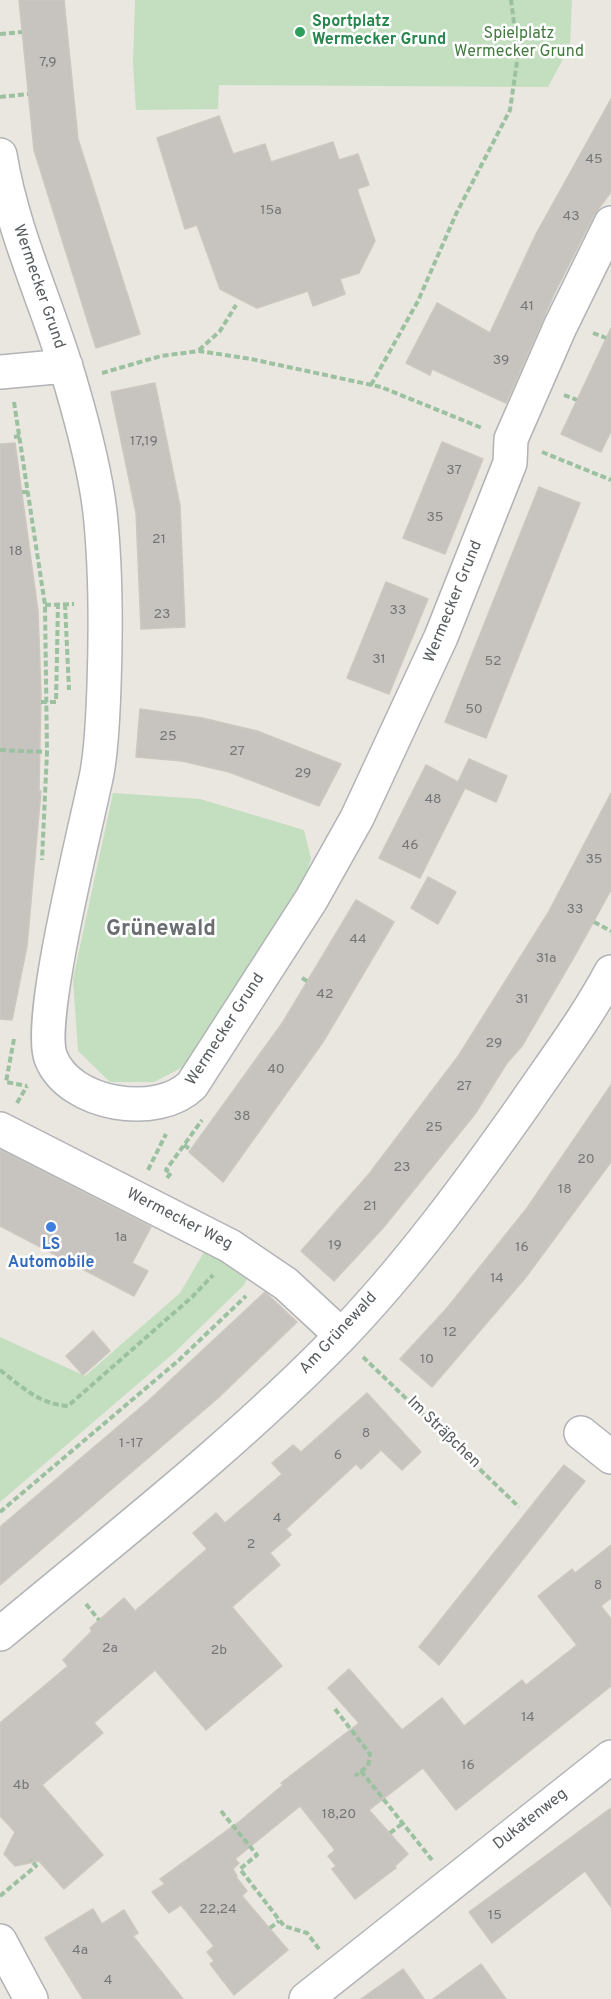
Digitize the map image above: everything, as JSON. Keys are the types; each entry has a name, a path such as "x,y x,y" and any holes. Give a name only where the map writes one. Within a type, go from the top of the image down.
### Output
{"street":[{"name":"Wermecker Grund","path":"0,155 17,230 68,374 85,435 100,511 104,603 104,688 97,770 56,973 49,1023 50,1057 64,1078 81,1090 100,1100 120,1104 162,1101 183,1094 192,1085 311,900 384,763 443,634 510,463 511,440 611,223"},
{"path":"0,372 68,374"},
{"name":"Am Grünewald","path":"0,1635 215,1452 341,1335 417,1248 482,1164 573,1035 611,972"},
{"name":"Wermecker Weg","path":"0,1129 230,1246 267,1269 341,1335"},
{"path":"581,1433 611,1457"},
{"name":"Dukatenweg","path":"306,1999 611,1757"},
{"path":"0,1941 31,1999"}],"path":[{"path":"371,385 418,301 456,214 510,110 518,55 511,0"},
{"path":"0,34 22,32"},
{"path":"0,97 28,94"},
{"path":"199,351 220,331 236,305"},
{"path":"594,333 606,338"},
{"path":"68,374 199,351 371,385 611,480"},
{"path":"565,395 577,400"},
{"path":"15,408 45,605 47,752 42,857 36,856"},
{"path":"14,436 20,436"},
{"path":"22,492 29,492"},
{"path":"31,548 36,547"},
{"path":"41,702 56,702 58,604"},
{"path":"45,605 65,604"},
{"path":"40,646 46,646"},
{"path":"0,750 47,752"},
{"path":"594,922 611,931"},
{"path":"302,978 308,981"},
{"path":"15,1033 7,1066 6,1082 27,1086 22,1095"},
{"path":"171,1173 166,1170 184,1145 191,1150"},
{"path":"0,1512 179,1360 241,1302 267,1269"},
{"path":"0,1370 19,1387 51,1405 68,1406 192,1297 218,1270"},
{"name":"Im Sträßchen","path":"366,1360 519,1507"},
{"path":"334,1709 369,1754 368,1766 355,1776"},
{"path":"361,1771 451,1883"},
{"path":"221,1811 257,1855 235,1872"},
{"path":"390,1833 403,1823"},
{"path":"0,1896 36,1866 31,1860"},
{"path":"240,1869 279,1921 284,1926 306,1933 338,1974"},
{"path":"270,1928 279,1921"}],"green space":[{"name":"Sportplatz Wermecker Grund","path":"135,0 572,0 570,46 548,87 219,85 218,109 136,110 133,64"},
{"path":"113,793 200,799 304,830 311,859 301,891 183,1067 154,1082 110,1082 78,1051 73,979"},
{"path":"204,1252 249,1275 244,1285 175,1352 0,1502 0,1337 85,1376 180,1293"}],"building":[{"path":"19,0 64,0 78,139 140,334 96,348 34,150"},
{"path":"611,99 611,192 594,215 555,292 506,403 432,369 430,375 406,363 437,303 490,333 536,234"},
{"path":"219,116 233,154 265,144 271,162 333,142 339,160 358,154 369,185 357,189 375,241 359,273 340,279 345,294 313,306 308,291 257,308 220,289 197,225 185,229 157,138"},
{"path":"611,328 611,431 601,452 561,434"},
{"path":"155,383 180,506 185,627 141,629 136,513 111,392"},
{"path":"442,442 483,459 445,554 403,538"},
{"path":"15,443 38,611 41,694 39,791 41,791 27,946 12,1020 0,1019 0,444"},
{"path":"539,487 580,503 486,738 445,722"},
{"path":"386,582 428,599 389,694 347,678"},
{"path":"140,709 202,718 257,731 341,764 319,806 229,772 182,761 136,757"},
{"path":"469,759 507,776 496,802 465,788 420,878 379,858 426,765 458,782"},
{"path":"611,793 611,890 578,950 522,1046 507,1063 475,1114 383,1228 334,1281 301,1251 369,1174 459,1055 548,913"},
{"path":"428,877 456,892 438,924 411,908"},
{"path":"356,900 394,922 323,1042 223,1182 189,1152 283,1022"},
{"path":"611,1085 611,1162 526,1277 432,1387 400,1359 447,1308 527,1208"},
{"name":"LS Automobile","path":"0,1150 151,1227 132,1263 148,1271 134,1296 0,1226"},
{"path":"265,1292 297,1322 218,1398 0,1585 0,1527 147,1402"},
{"path":"93,1331 110,1351 83,1375 66,1356"},
{"path":"367,1393 421,1452 402,1470 381,1450 361,1469 356,1464 286,1529 291,1535 270,1553 280,1565 232,1607 282,1666 206,1730 155,1670 94,1723 103,1733 42,1785 103,1855 64,1889 39,1861 15,1866 4,1854 15,1832 0,1816 0,1723 68,1666 63,1660 92,1631 90,1628 124,1598 135,1611 207,1549 193,1533 216,1513 225,1523 282,1474 272,1463 293,1445 301,1452"},
{"path":"564,1465 585,1481 439,1665 419,1647"},
{"path":"611,1545 611,1598 601,1606 611,1619 611,1686 456,1810 423,1768 369,1810 408,1854 395,1866 396,1868 355,1899 332,1869 336,1866 328,1856 335,1850 300,1806 235,1859 239,1863 233,1869 236,1877 247,1891 242,1896 288,1950 234,1995 210,1964 214,1961 207,1952 214,1946 181,1905 169,1913 152,1892 165,1884 160,1879 240,1821 283,1785 281,1783 359,1723 328,1688 349,1669 402,1730 442,1698 464,1726 522,1680 526,1685 577,1645 538,1596 572,1569 575,1573"},
{"path":"611,1808 611,1907 585,1871 492,1943 469,1912"},
{"path":"93,1909 102,1924 124,1910 138,1933 133,1936 183,1999 83,1999 45,1938"},
{"path":"481,1964 506,1999 433,1999"},
{"path":"403,1969 424,1999 361,1999"}],"place":[{"name":"Sportplatz Wermecker Grund","path":"300,32"},
{"name":"LS Automobile","path":"51,1227"}],"district":[{"name":"Grünewald","path":"161,931"}],"park label":[{"name":"Spielplatz Wermecker Grund","path":"519,44"}]}
